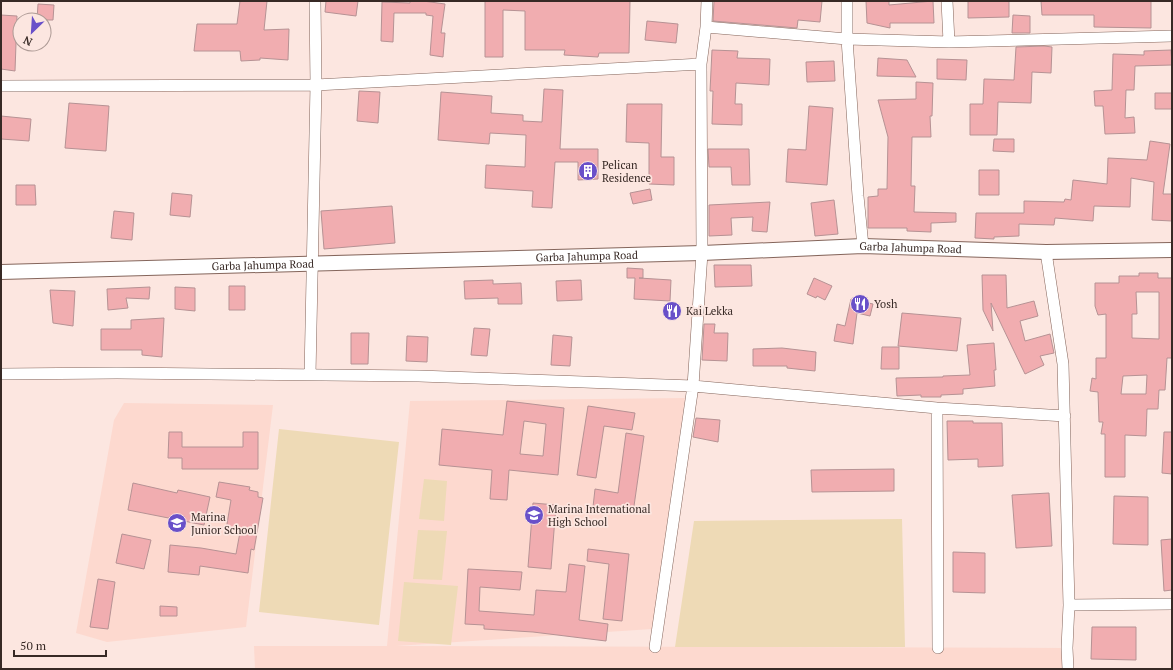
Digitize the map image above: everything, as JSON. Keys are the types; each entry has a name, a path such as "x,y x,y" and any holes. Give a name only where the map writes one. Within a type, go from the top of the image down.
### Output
{"street":[{"path":"310,375 316,85 315,1"},
{"path":"655,647 693,386 702,253 701,64 706,27 707,1"},
{"path":"847,1 847,39 863,246"},
{"path":"947,1 949,42"},
{"path":"706,27 847,39 949,42 1172,36"},
{"path":"1,86 316,85 701,64"},
{"name":"Garba Jahumpa Road","path":"1,272 312,262 702,253 863,246 1046,252 1172,250"},
{"path":"1046,252 1063,364 1069,606 1067,648 1068,669"},
{"path":"1,374 117,373 419,376 693,386 937,408 1065,416"},
{"path":"937,408 938,648"},
{"path":"1069,606 1172,604"}],"shaded area":[{"name":"Marina International High School","path":"685,398 652,629 396,646 1067,648 1066,669 255,669 254,646 387,646 410,401"},
{"name":"Marina Junior School","path":"124,403 273,405 246,627 107,642 76,633 114,420"},
{"path":"279,429 399,442 379,625 259,612"},
{"path":"424,479 447,481 444,521 419,519"},
{"path":"902,519 905,647 675,647 694,521"},
{"path":"418,530 447,531 442,580 413,579"},
{"path":"404,582 458,586 451,645 398,641"}],"building":[{"path":"240,1 267,1 264,30 289,29 288,60 260,58 260,60 241,61 240,51 194,51 197,24 237,24"},
{"path":"326,1 358,1 356,16 325,12"},
{"path":"410,1 445,4 441,33 445,33 443,57 430,55 433,16 426,15 426,13 394,13 393,42 381,41 382,2 410,3"},
{"path":"485,1 630,1 629,53 599,53 598,57 564,55 565,50 525,50 525,11 503,10 503,57 485,57"},
{"path":"714,1 822,1 820,22 798,20 797,28 713,21"},
{"path":"866,1 889,1 889,5 933,1 934,23 890,23 890,28 867,23"},
{"path":"968,1 1009,1 1009,17 968,18"},
{"path":"1041,1 1151,1 1151,28 1094,27 1094,15 1042,15"},
{"path":"38,4 54,5 53,20 52,12 38,12"},
{"path":"1,15 12,16 12,52 16,52 15,71 1,69"},
{"path":"1013,15 1030,16 1030,33 1012,33"},
{"path":"647,21 678,24 676,43 645,40"},
{"path":"1016,47 1052,47 1051,73 1032,72 1031,103 998,102 997,135 970,135 970,104 983,104 984,79 1014,80"},
{"path":"712,50 738,51 737,58 770,59 769,85 736,83 735,104 742,104 742,125 712,124 713,91 710,91"},
{"path":"1171,50 1172,65 1135,66 1134,90 1126,90 1125,118 1134,117 1135,133 1105,134 1103,106 1095,106 1094,91 1112,90 1113,54 1144,55 1144,51"},
{"path":"878,58 907,60 916,77 877,76"},
{"path":"937,59 967,60 966,80 937,79"},
{"path":"834,61 835,81 807,82 806,62"},
{"path":"916,82 933,83 932,116 930,116 931,137 912,137 911,186 915,186 914,212 956,213 956,222 931,223 931,232 907,231 907,228 868,228 868,197 878,196 878,189 887,189 888,137 878,100 916,99"},
{"path":"544,89 563,90 560,149 598,149 598,179 578,180 578,162 555,162 552,208 532,207 533,191 485,188 486,165 525,167 526,135 490,133 489,144 438,140 441,92 492,96 491,113 523,115 523,121 542,122"},
{"path":"359,91 380,92 378,123 357,121"},
{"path":"1155,93 1172,93 1172,109 1155,109"},
{"path":"69,103 109,106 106,151 65,148"},
{"path":"627,104 662,104 661,157 674,157 674,185 649,184 649,143 626,142"},
{"path":"809,106 833,108 827,185 786,182 788,149 806,150"},
{"path":"1,116 31,119 29,141 1,139"},
{"path":"994,139 1014,139 1014,152 993,151"},
{"path":"1150,141 1170,144 1163,194 1172,194 1172,221 1152,220 1154,182 1131,178 1130,207 1094,206 1093,221 1055,218 1054,225 1019,224 1019,236 994,237 994,239 975,238 976,213 1024,213 1024,201 1064,202 1065,199 1071,200 1073,180 1107,184 1108,158 1147,160"},
{"path":"708,149 749,149 750,185 732,185 731,167 709,167"},
{"path":"979,170 999,170 999,195 979,195"},
{"path":"16,185 35,185 36,205 16,205"},
{"path":"650,189 652,200 633,204 630,193"},
{"path":"172,193 192,195 190,217 170,215"},
{"path":"834,200 838,234 815,236 811,203"},
{"path":"770,202 767,232 752,231 753,217 731,218 732,235 709,236 709,205"},
{"path":"392,206 395,243 324,249 321,211"},
{"path":"114,211 134,213 132,240 111,238"},
{"path":"714,265 751,265 752,286 715,287"},
{"path":"627,268 643,269 643,278 639,278 671,280 670,301 634,299 635,278 627,278"},
{"path":"1139,273 1158,273 1158,278 1172,278 1172,358 1167,358 1165,390 1159,390 1158,409 1147,409 1146,436 1125,435 1125,477 1105,477 1105,434 1101,434 1103,422 1099,422 1098,392 1090,391 1092,378 1096,379 1096,358 1106,358 1106,314 1098,315 1095,306 1095,283 1119,283 1119,276 1139,276","holes":["1136,292 1159,292 1159,339 1132,338 1132,314 1137,314","1147,375 1146,394 1121,394 1123,376"]},
{"path":"982,275 1006,275 1007,308 1034,301 1038,316 1020,321 1025,341 1050,334 1054,353 1040,356 1044,365 1025,374 991,303 993,331 983,310"},
{"path":"814,278 832,286 825,300 817,296 816,298 807,294"},
{"path":"493,280 493,284 521,283 522,304 498,304 498,298 465,299 464,281"},
{"path":"581,280 582,300 557,301 556,281"},
{"path":"229,286 245,286 245,310 229,310"},
{"path":"150,287 149,299 126,298 128,308 108,310 107,289"},
{"path":"175,287 195,288 195,311 175,309"},
{"path":"50,290 75,291 73,326 53,323"},
{"path":"851,299 873,304 870,316 857,313 853,344 834,341 837,324 845,326"},
{"path":"902,313 961,318 957,351 898,346"},
{"path":"164,318 162,357 142,355 142,350 101,350 101,329 131,329 131,320"},
{"path":"704,324 715,324 714,333 728,333 727,361 702,360"},
{"path":"474,328 490,329 487,356 471,355"},
{"path":"351,333 369,333 368,364 351,364"},
{"path":"553,335 572,337 570,366 551,365"},
{"path":"407,336 428,337 427,362 406,361"},
{"path":"994,343 996,370 994,370 995,386 963,389 963,394 941,395 941,397 921,397 921,395 897,396 896,378 970,375 967,345"},
{"path":"882,347 899,347 899,369 881,369"},
{"path":"782,348 816,352 815,371 787,368 787,366 753,366 753,349"},
{"path":"507,401 564,408 558,475 509,470 507,500 490,499 492,470 439,465 442,429 503,435","holes":["524,421 546,424 543,456 520,454"]},
{"path":"588,406 635,413 632,430 604,426 596,478 577,475"},
{"path":"696,418 720,420 718,442 693,437"},
{"path":"947,421 1002,423 1003,466 978,467 978,459 948,460"},
{"path":"169,432 182,432 182,447 243,447 243,432 258,432 258,469 182,469 182,458 168,458"},
{"path":"1164,432 1172,432 1172,474 1162,473"},
{"path":"626,433 644,436 633,513 593,507 595,489 618,493"},
{"path":"894,469 894,491 812,492 811,470"},
{"path":"219,482 250,487 249,490 258,492 258,497 263,498 254,550 251,549 248,573 200,566 199,575 168,572 170,545 201,548 236,554 240,532 226,530 231,500 216,497"},
{"path":"133,483 177,493 178,490 210,497 204,525 128,510"},
{"path":"1049,493 1052,546 1016,548 1012,495"},
{"path":"1114,496 1148,497 1148,545 1113,544"},
{"path":"533,503 556,505 551,569 528,567"},
{"path":"122,534 151,540 144,569 116,563"},
{"path":"1172,539 1172,590 1164,591 1161,540"},
{"path":"588,549 629,554 622,621 603,619 609,564 587,561"},
{"path":"953,552 985,553 985,593 953,592"},
{"path":"569,564 585,566 579,620 608,624 606,641 533,632 484,629 484,625 465,624 468,569 522,572 520,590 480,587 479,611 534,615 536,590 566,592"},
{"path":"98,579 115,582 108,629 90,627"},
{"path":"160,606 177,607 177,616 160,616"},
{"path":"1092,627 1136,627 1136,660 1091,659"}],"place":[{"name":"Pelican Residence","path":"588,171"},
{"name":"Yosh","path":"860,304"},
{"name":"Kai Lekka","path":"672,311"},
{"name":"Marina International High School","path":"534,515"},
{"name":"Marina Junior School","path":"177,523"}]}
